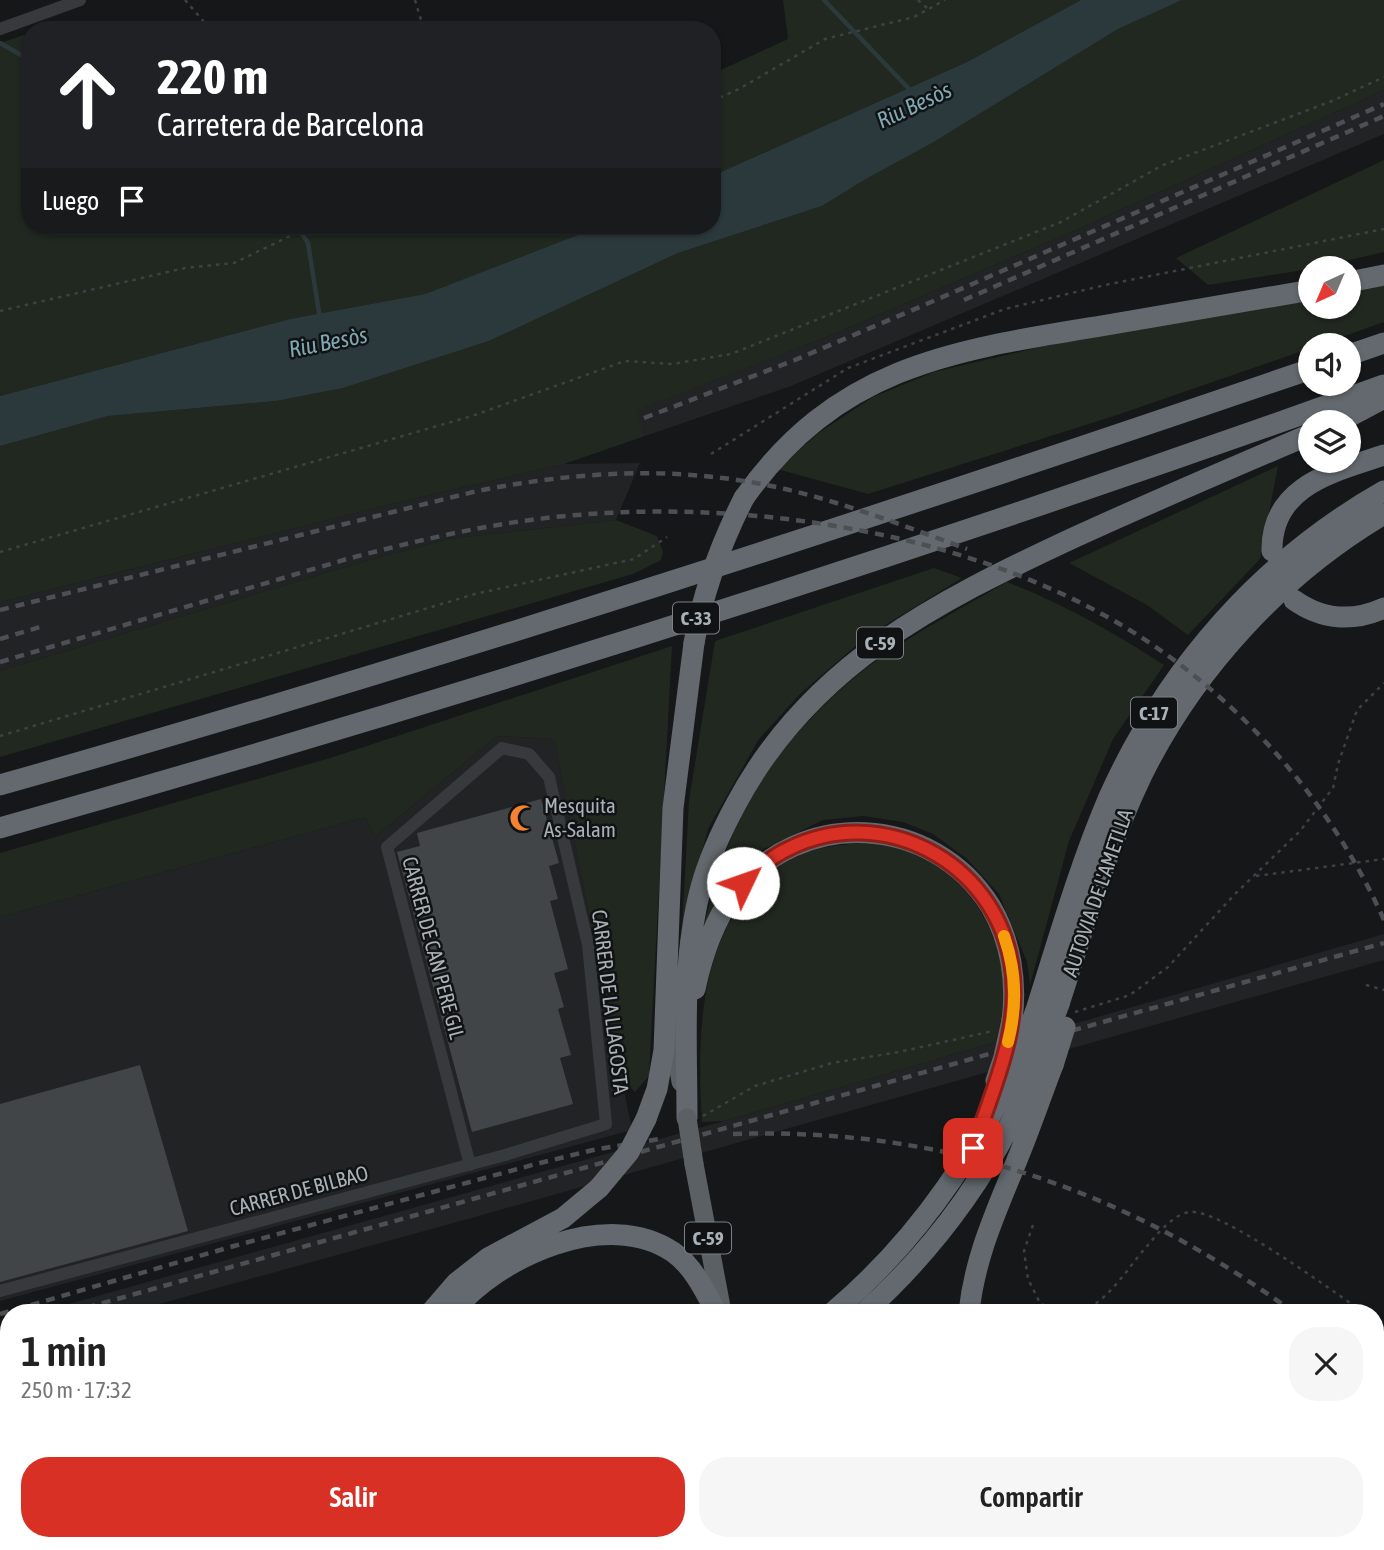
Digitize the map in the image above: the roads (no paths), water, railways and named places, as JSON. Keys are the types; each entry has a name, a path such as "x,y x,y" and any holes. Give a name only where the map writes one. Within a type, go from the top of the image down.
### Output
{"highway":[{"path":"1362,279 1384,275"},
{"name":"C-59","path":"693,1119 667,1000 673,808 694,643 717,556 744,498 774,460 817,419 862,389 909,367 991,344 1298,292"},
{"path":"1361,351 1384,343"},
{"name":"C-33","path":"0,785 262,709 625,597 933,497 1298,373"},
{"name":"C-33","path":"0,828 606,647 1068,495 1384,385"},
{"path":"1361,410 1384,398"},
{"name":"C-59","path":"720,1304 694,1164 687,1057 687,962 693,922 705,875 727,819 755,769 814,696 871,648 979,584 1125,514 1298,440"},
{"path":"1272,551 1272,538 1279,516 1285,505 1301,489 1324,476 1384,455"},
{"name":"C-17","path":"1003,1079 1035,1013 1087,854 1108,800 1164,696 1212,633 1267,577 1333,523 1384,491"},
{"name":"AUTOVIA DE L'AMETLLA","path":"872,1304 921,1256 972,1190 1044,1067 1068,1007 1088,913 1114,841 1157,747 1192,691 1233,640 1277,595 1325,554 1384,514"},
{"path":"1294,600 1315,613 1339,618 1364,615 1384,608"},
{"name":"C-59","path":"687,1057 696,987 705,953 726,906 743,883 774,856 803,842 834,834 866,832 912,841 941,856 966,876 991,907 1006,940 1014,982 1004,1026 1003,1079 973,1148 951,1184 912,1235 869,1281 842,1304"},
{"path":"438,1304 456,1283 488,1258 563,1218 599,1188 629,1152 646,1119 661,1072 667,1000"},
{"path":"970,1304 976,1269 988,1229 1018,1159 1044,1067"},
{"path":"461,1304 487,1279 526,1255 552,1245 606,1236 650,1241 673,1252 691,1270 711,1304"}],"street":[{"path":"39,0 42,15"},
{"path":"22,21 80,0"},
{"path":"0,29 21,21"},
{"name":"CARRER DE LA LLAGOSTA","path":"502,748 529,754 549,777 588,945 606,1124"},
{"name":"CARRER DE CAN PERE GIL","path":"470,1165 387,847 502,748"},
{"name":"CARRER DE BILBAO","path":"0,1291 470,1165 606,1124"}],"water":[{"name":"Riu Besòs","path":"1081,0 1182,0 1118,29 932,143 822,206 678,253 489,341 343,388 276,401 108,416 0,446 0,396 290,319 425,294 578,235 721,235 721,172 967,62"}],"waterway":[{"name":"Riu Besòs","path":"824,0 910,90"},
{"path":"0,43 21,55"},
{"name":"Riu Besòs","path":"303,235 308,243 320,319"}],"railway":[{"path":"644,418 795,360 1384,104"},
{"path":"964,300 1384,116"},
{"path":"0,610 477,491 542,480 607,474 704,476 767,485 854,508 967,549"},
{"path":"0,662 347,559 490,526 577,515 650,512 726,514 803,521 880,534 956,554 1029,579 1097,611 1160,650 1229,706 1290,770 1342,841 1384,920"},
{"path":"0,639 40,627"},
{"path":"99,1304 1384,943"},
{"path":"733,1134 810,1135 885,1142 958,1155 1028,1174 1097,1200 1164,1231 1229,1269 1281,1304"},
{"path":"34,1304 234,1246 536,1164 593,1150 659,1139"}],"place":[{"name":"Mesquita As-Salam","path":"523,818"}]}
